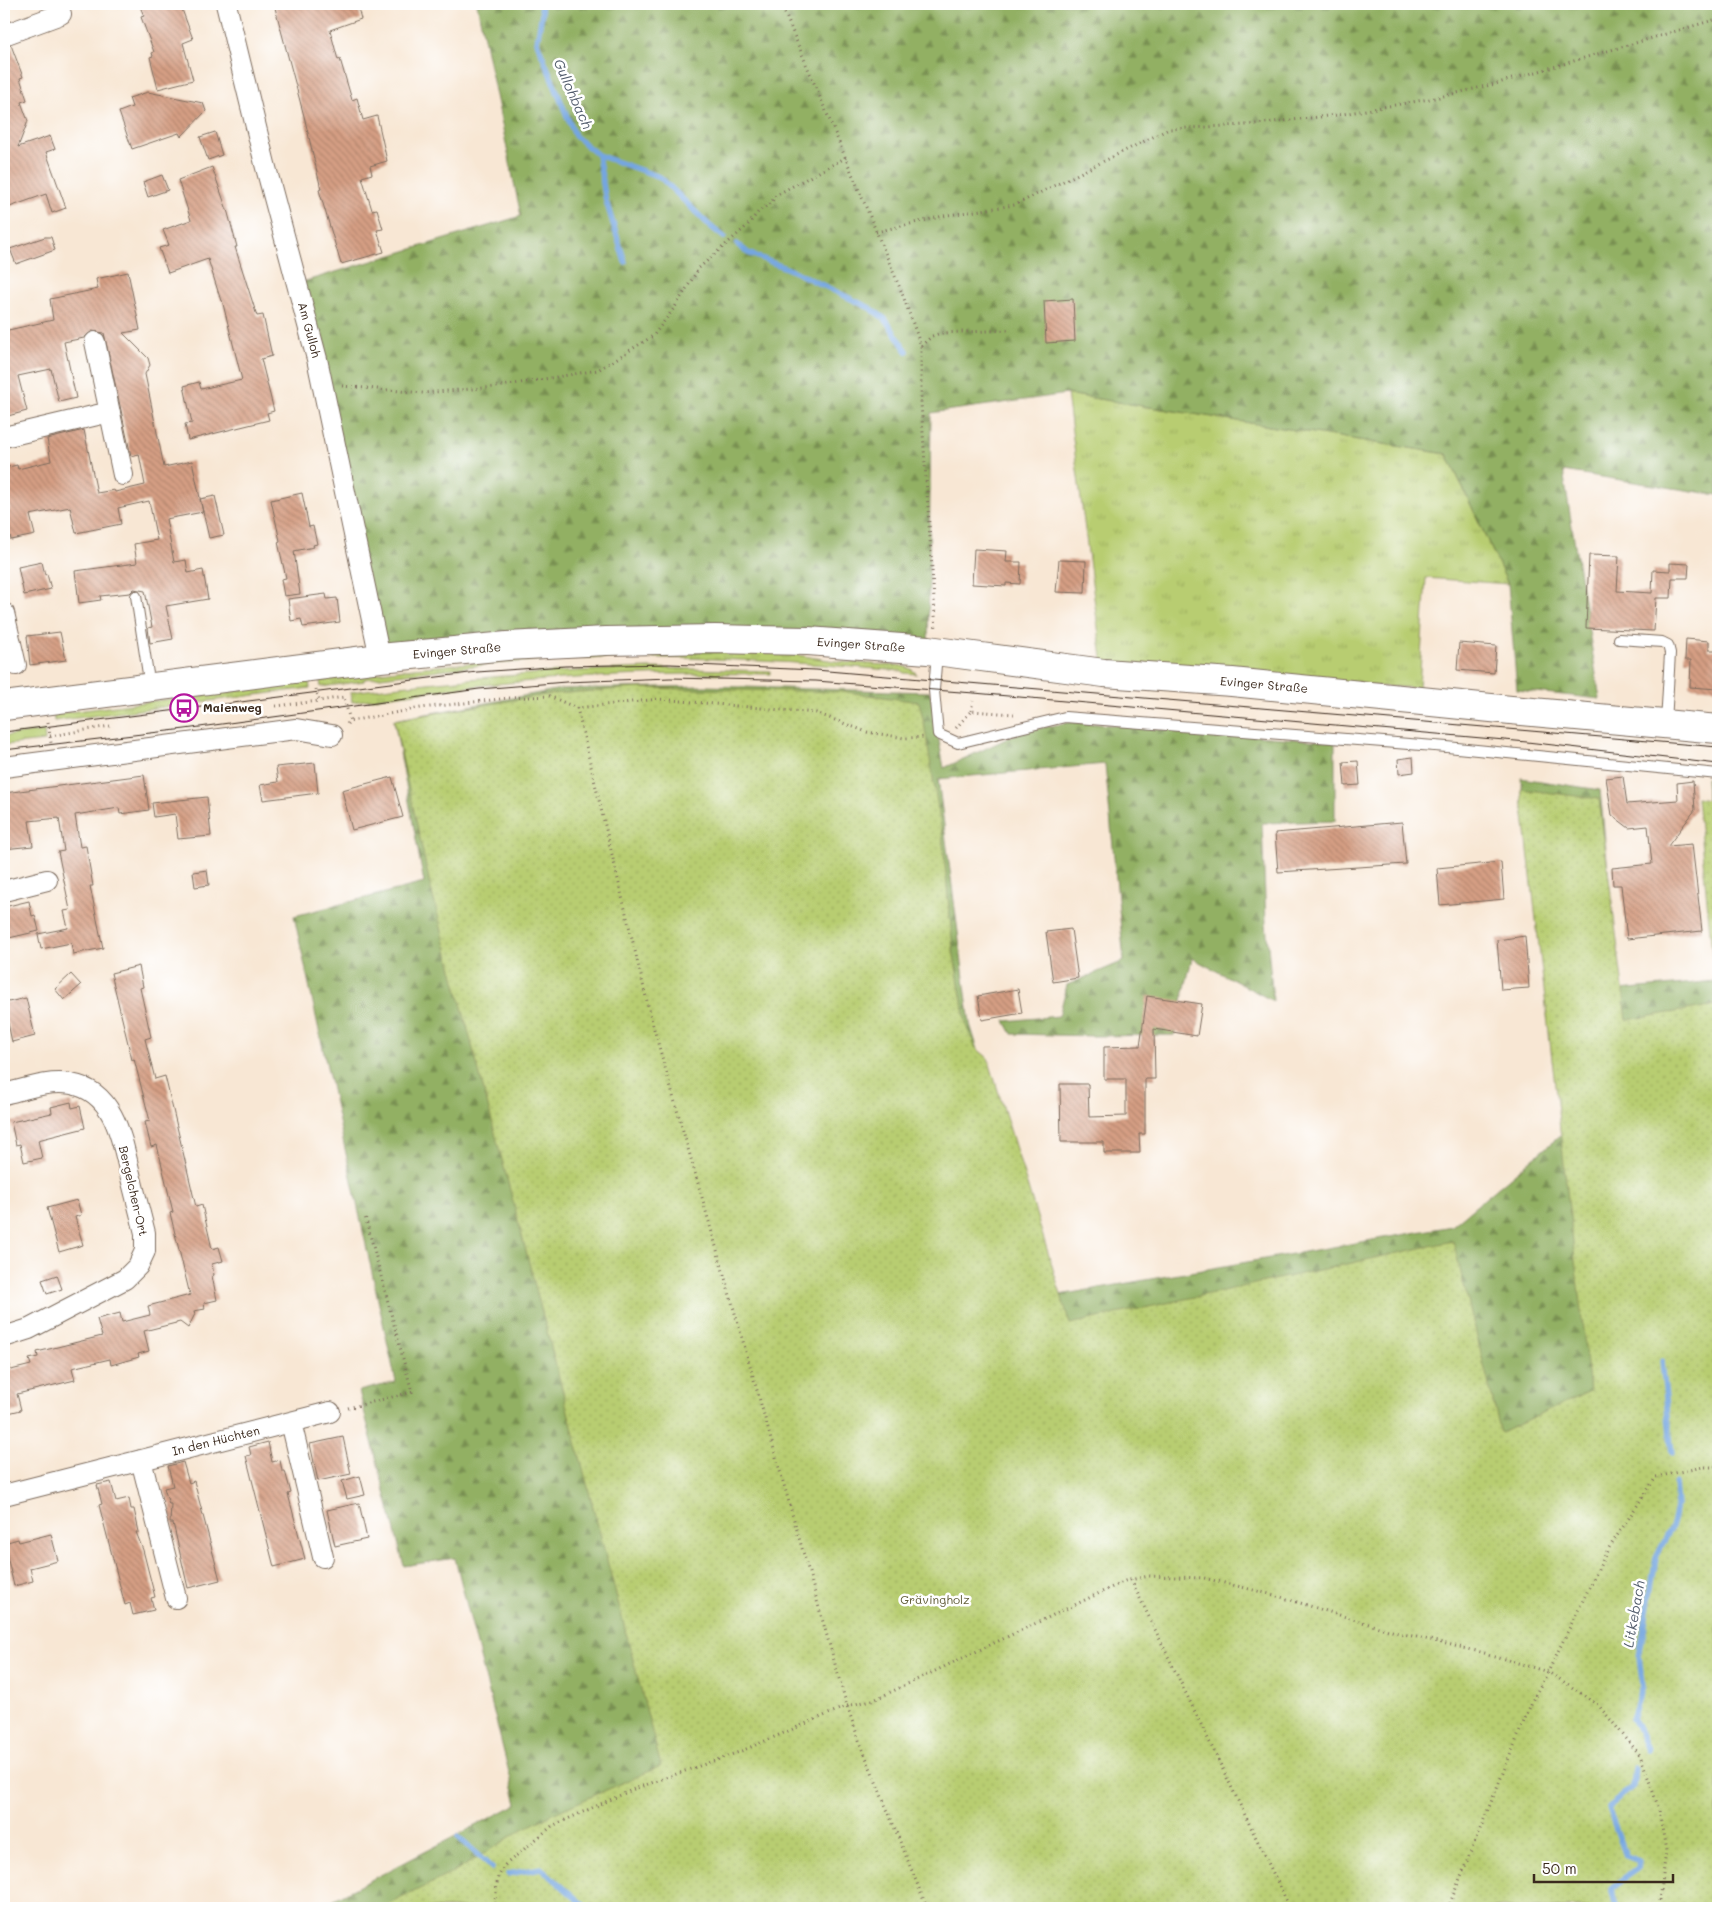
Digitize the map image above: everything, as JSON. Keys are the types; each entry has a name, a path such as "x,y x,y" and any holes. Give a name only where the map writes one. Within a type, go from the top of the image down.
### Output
{"main road":[{"name":"Evinger Straße","path":"4,706 380,658 507,646 647,640 808,641 937,650 1104,673 1232,682 1718,729"}],"street":[{"name":"Am Gulloh","path":"226,4 263,155 317,359 380,658"},
{"path":"4,35 61,14"},
{"path":"95,342 123,475"},
{"path":"4,437 110,412"},
{"path":"4,613 16,665"},
{"path":"4,767 296,729 332,736"},
{"path":"4,891 47,880"},
{"name":"Bergelchen-Ort","path":"4,1094 54,1083 73,1084 92,1092 107,1106 118,1126 145,1233 145,1251 138,1266 125,1279 29,1329 4,1337"},
{"name":"In den Hüchten","path":"4,1495 330,1412"},
{"path":"291,1422 323,1556"},
{"path":"141,1460 176,1598"}],"lane":[{"path":"136,596 150,688"},
{"path":"1619,638 1668,644 1670,653 1666,724"},
{"path":"937,650 934,690 938,734 958,743 1064,717 1447,747 1718,774"}],"path":[{"path":"781,4 826,116 847,158 902,293 920,346 921,403 937,650"},
{"path":"876,232 948,215 1015,205 1169,129 1247,125 1337,116 1435,98 1504,81 1718,19"},
{"path":"322,384 423,393 496,387 598,370 653,336 675,307 699,268 747,226 759,211 771,203 776,195 847,158"},
{"path":"920,346 932,336 941,333 1009,330"},
{"path":"332,736 350,720 421,708 509,698 549,696 577,708 660,699 816,713 867,732 905,738 938,734"},
{"path":"344,697 350,720"},
{"path":"45,701 54,760"},
{"path":"276,706 319,701"},
{"path":"971,711 973,701"},
{"path":"577,708 652,1022 848,1706 928,1908"},
{"path":"50,736 110,726"},
{"path":"330,1412 412,1392 365,1216"},
{"path":"1448,1908 1533,1698 1548,1672 1608,1551 1656,1477 1703,1467 1718,1467"},
{"path":"494,1908 498,1877 504,1865 552,1826 634,1789 739,1752 848,1706 876,1699 1116,1585 1149,1576 1204,1578 1274,1595 1328,1610 1379,1628 1482,1652 1548,1672 1569,1684 1599,1706 1640,1755 1660,1809 1666,1851 1659,1908"},
{"path":"1131,1580 1290,1908"}],"green space":[{"path":"477,4 1718,4 1718,495 1563,471 1600,699 1517,690 1508,584 1447,454 1067,394 931,413 928,650 907,648 380,658 296,284 521,216"},
{"path":"1067,394 1447,454 1508,584 1426,578 1419,688 1104,673"},
{"path":"593,652 779,652 841,662 903,666 917,674 901,671 748,660 594,658 536,660 479,666 364,679 364,681 321,687 320,680 414,668"},
{"path":"650,668 770,671 770,674 665,674 561,679 457,688 352,702 351,692 500,676"},
{"path":"309,681 310,688 54,721 53,714"},
{"name":"Grävingholz","path":"705,686 930,692 944,768 1021,732 1071,722 1335,742 1335,821 1262,823 1266,923 1273,1001 1192,958 1174,1035 1012,1034 1005,1021 1059,1016 1067,985 1124,961 1105,764 938,779 970,1024 1054,1296 1452,1226 1567,1130 1521,778 1600,790 1620,990 1716,981 1706,778 1718,779 1718,1908 317,1908 517,1804 455,1558 404,1566 359,1391 396,1382 294,916 424,883 394,720 561,689"},
{"name":"Grävingholz","path":"637,688 847,692 919,702 942,833 953,950 966,1024 975,1047 988,1058 1070,1324 1453,1241 1501,1433 1590,1391 1521,789 1599,799 1627,1020 1717,1005 1697,798 1718,802 1718,1908 381,1908 458,1870 521,1830 561,1810 661,1766 431,889 394,720 551,694"},
{"path":"44,731 45,741 4,745 4,736"}],"building":[{"path":"139,4 180,4 193,39 183,43 193,80 158,89 150,57 153,56 152,53 154,52 141,17 144,16"},
{"path":"274,4 357,4 361,19 330,30 352,100 357,98 363,120 377,116 387,161 370,166 372,174 362,177 372,210 377,209 383,229 377,230 384,252 341,264 319,190 321,189 304,116"},
{"path":"11,45 23,77 20,78 27,100 21,102 28,121 18,147 50,136 55,149 46,152 66,208 52,213 46,194 4,209 4,47"},
{"path":"148,92 203,103 206,111 181,137 179,133 132,149 119,112 132,107 129,98"},
{"path":"215,132 222,155 208,160 200,137"},
{"path":"212,167 228,213 237,247 235,247 257,316 263,315 272,356 261,359 274,411 267,413 269,420 188,440 185,424 192,423 184,386 199,382 201,389 242,380 222,300 208,259 168,273 159,248 169,245 163,230 191,220 178,180"},
{"path":"162,175 168,190 148,197 143,182"},
{"path":"45,237 51,237 55,250 16,264 10,249"},
{"path":"128,272 140,330 123,333 148,358 150,365 145,374 164,467 192,461 203,512 166,519 174,562 186,560 188,573 203,570 208,599 166,606 173,639 150,643 148,628 152,627 145,591 134,589 130,593 100,596 101,600 79,603 75,571 137,563 134,544 157,540 149,501 118,508 121,524 76,533 70,507 30,515 35,535 11,540 4,512 10,510 4,486 4,468 17,465 18,469 51,461 47,439 84,430 97,493 114,490 115,492 145,485 139,454 131,456 104,333 92,331 84,338 64,342 76,398 59,402 51,369 18,376 27,411 4,417 4,331 53,320 50,299 98,289 96,279"},
{"path":"1073,299 1075,341 1046,343 1044,301"},
{"path":"302,493 309,527 313,526 317,544 313,545 314,547 294,551 300,594 284,596 281,579 286,578 271,500"},
{"path":"215,496 224,535 209,538 200,499"},
{"path":"974,549 1007,551 1006,562 1021,562 1020,584 1006,583 1006,586 972,584"},
{"path":"1589,555 1619,556 1617,591 1652,593 1653,570 1670,571 1670,563 1689,564 1688,578 1672,578 1671,598 1656,598 1654,631 1586,628"},
{"path":"1059,560 1086,561 1085,593 1056,592"},
{"path":"42,562 51,589 24,595 18,567"},
{"path":"326,594 327,599 337,598 340,622 303,627 301,619 291,621 288,599"},
{"path":"60,632 66,660 30,665 27,636"},
{"path":"1686,639 1709,641 1709,650 1718,650 1718,689 1690,687 1691,660 1685,660"},
{"path":"1459,643 1496,646 1494,673 1457,670"},
{"path":"1413,757 1414,772 1399,774 1398,759"},
{"path":"1358,761 1360,785 1345,786 1343,762"},
{"path":"315,763 318,793 263,800 260,785 278,782 276,767"},
{"path":"144,775 149,810 120,814 119,808 75,815 80,847 86,846 93,886 90,886 103,948 73,954 71,943 41,949 38,934 68,928 64,911 70,910 58,852 64,851 59,818 29,821 33,846 4,849 4,793"},
{"path":"1623,776 1627,804 1678,800 1677,783 1693,781 1695,810 1668,846 1692,844 1702,931 1627,939 1621,885 1613,885 1612,868 1652,864 1648,826 1629,828 1612,815 1606,778"},
{"path":"392,777 403,817 352,830 342,790"},
{"path":"207,797 211,836 178,839 175,814 154,817 152,803"},
{"path":"1402,822 1406,864 1278,872 1275,833"},
{"path":"1501,862 1504,899 1440,905 1437,868"},
{"path":"207,870 209,885 195,887 193,872"},
{"path":"29,901 32,916 35,915 39,931 9,938 4,932 4,907"},
{"path":"1071,929 1078,978 1053,982 1046,932"},
{"path":"1525,936 1529,988 1501,990 1497,940"},
{"path":"139,966 143,987 140,988 151,1037 145,1039 155,1079 165,1076 196,1207 202,1205 212,1249 219,1247 223,1261 212,1264 214,1275 212,1276 217,1300 204,1303 205,1309 194,1311 195,1314 188,1328 180,1322 144,1331 149,1351 138,1354 139,1357 111,1365 110,1359 72,1368 75,1380 17,1394 21,1410 4,1414 4,1363 9,1362 11,1370 31,1365 29,1359 38,1357 37,1352 102,1336 97,1319 120,1313 122,1322 150,1315 148,1306 190,1295 170,1213 173,1212 157,1145 151,1147 145,1122 150,1121 134,1059 132,1060 111,973"},
{"path":"71,974 81,985 64,1000 55,989"},
{"path":"1018,989 1022,1013 982,1020 978,996"},
{"path":"1147,996 1202,1004 1197,1036 1154,1029 1155,1079 1145,1079 1145,1134 1139,1134 1140,1153 1104,1153 1104,1142 1061,1142 1060,1084 1088,1084 1089,1117 1126,1116 1126,1079 1104,1079 1104,1047 1140,1046"},
{"path":"26,998 35,1036 12,1042 8,1023 6,1023 4,1003"},
{"path":"71,1102 72,1108 80,1106 85,1128 38,1140 42,1158 24,1162 20,1144 16,1145 11,1122 52,1113 51,1107"},
{"path":"77,1200 81,1215 75,1217 83,1245 59,1252 47,1208"},
{"path":"57,1275 62,1289 47,1294 42,1280"},
{"path":"343,1437 351,1474 318,1481 310,1444"},
{"path":"268,1442 272,1462 280,1460 282,1471 285,1471 291,1493 288,1494 305,1559 274,1567 246,1456 251,1455 249,1447"},
{"path":"183,1462 189,1483 194,1481 220,1580 188,1588 173,1523 170,1523 171,1504 169,1504 164,1488 173,1486 168,1466"},
{"path":"360,1476 365,1495 347,1499 342,1481"},
{"path":"111,1482 116,1501 129,1498 131,1509 134,1509 139,1532 136,1532 143,1550 155,1597 151,1598 154,1610 133,1615 130,1603 125,1605 99,1505 102,1504 97,1485"},
{"path":"359,1503 367,1539 335,1546 327,1510"},
{"path":"51,1534 58,1561 30,1568 33,1581 14,1586 4,1543 18,1539 19,1542"}],"waterway":[{"name":"Gullohbach","path":"540,4 542,13 537,42 575,136 598,155 660,177 710,226 724,237"},
{"path":"598,155 606,201 625,262"},
{"name":"Gullohbach","path":"737,244 748,253 791,270 870,308 885,319 907,351"},
{"name":"Litkebach","path":"1662,1361 1672,1453"},
{"name":"Litkebach","path":"1647,1749 1632,1718 1643,1686 1639,1658 1656,1558 1670,1530 1677,1505 1675,1483"},
{"name":"Litkebach","path":"1617,1908 1611,1888 1638,1869 1639,1861 1626,1856 1608,1807 1633,1788 1635,1767"},
{"path":"458,1837 492,1868"},
{"path":"508,1874 541,1868 587,1908"}],"tram line":[{"path":"4,732 477,672 565,666 670,664 816,670 1718,747"},
{"path":"4,750 185,729 479,689 566,682 670,678 816,681 974,693 1527,742 1718,764"}],"place":[{"name":"Maienweg","path":"184,708"}]}
